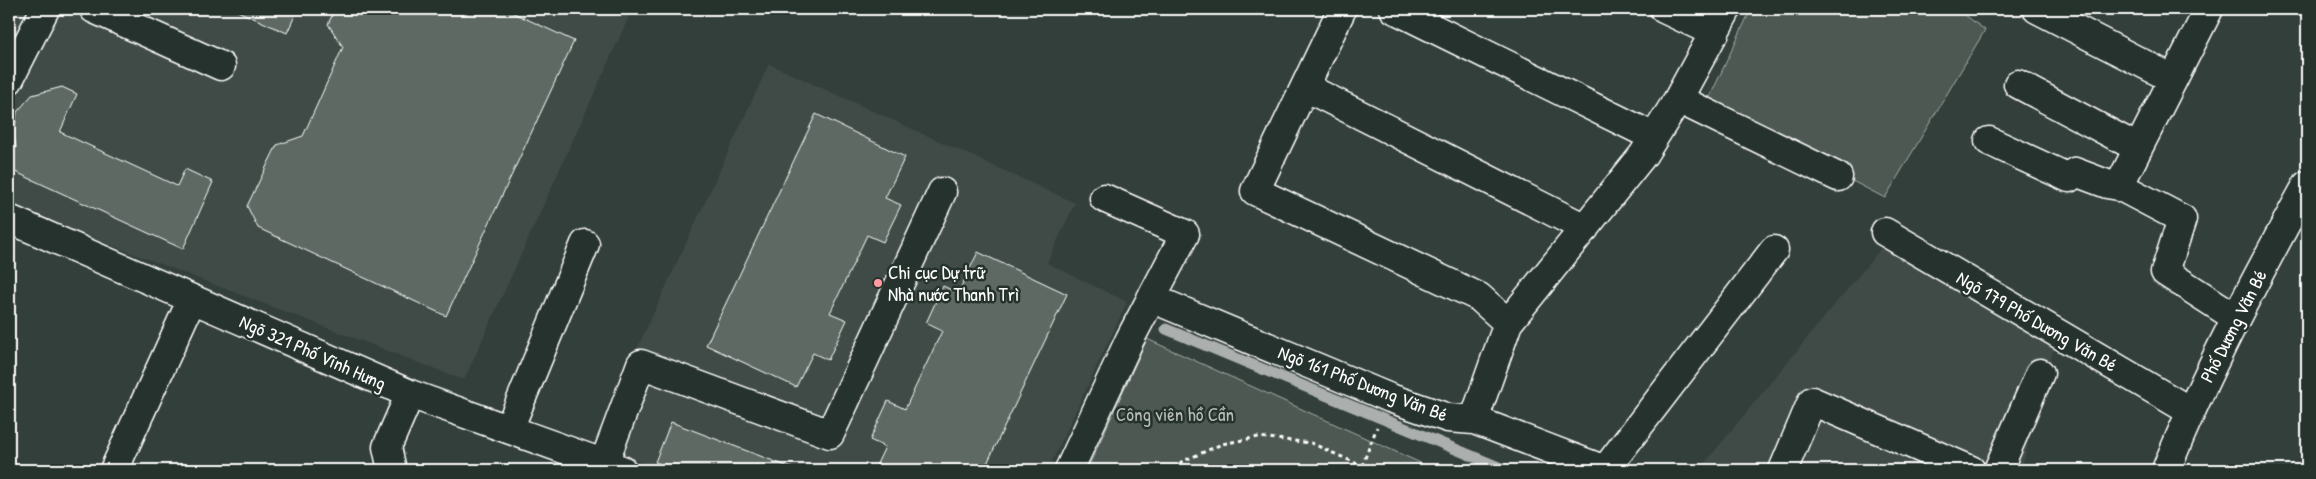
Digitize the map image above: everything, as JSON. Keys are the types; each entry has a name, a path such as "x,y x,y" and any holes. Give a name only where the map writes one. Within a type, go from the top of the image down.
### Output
{"street":[{"path":"9,80 45,9"},
{"path":"94,9 221,66"},
{"path":"1342,9 1255,192 1480,297 1508,323"},
{"path":"1394,9 1654,137"},
{"path":"1664,9 1715,33"},
{"path":"1474,420 1508,323 1643,155 1678,99 1727,9"},
{"path":"2037,9 2173,79"},
{"path":"2119,186 2173,79 2201,12"},
{"path":"2018,84 2138,148"},
{"path":"1305,87 1585,228"},
{"path":"1678,99 1838,177"},
{"path":"1989,141 2069,178 2075,172 2107,184 2119,186 2182,219 2166,272 2235,317"},
{"name":"Phố Dương Văn Bé","path":"2166,470 2190,411 2235,317 2307,184"},
{"path":"613,467 641,364 830,434 942,192"},
{"path":"1069,470 1130,339 1185,234 1104,198"},
{"name":"Ngõ 321 Phố Vĩnh Hưng","path":"9,219 410,394 613,467"},
{"name":"Ngõ 179 Phố Dương Văn Bé","path":"1885,232 2190,411"},
{"path":"509,429 585,244"},
{"path":"1605,470 1774,250"},
{"name":"Ngõ 161 Phố Dương Văn Bé","path":"1151,298 1390,398 1448,418 1474,420 1605,470"},
{"path":"114,470 192,299"},
{"path":"1998,470 2040,373"},
{"path":"392,470 387,447 410,394"},
{"path":"1783,470 1812,401 1971,470"}],"path":[{"path":"1362,466 1376,432"},
{"path":"1175,470 1181,462 1222,444 1259,437 1311,442 1371,470"}],"shaded area":[{"path":"9,9 632,10 464,380 9,206"},
{"name":"Chi cục Dự trữ Nhà nước Thanh Trì","path":"769,64 1075,203 1047,263 1127,302 1048,470 661,470 593,444"},
{"path":"1882,247 2054,347 2021,470 1699,470"}],"green space":[{"path":"1751,9 1957,9 1985,30 1885,198 1706,105"},
{"name":"Công viên hồ Cần","path":"1147,339 1436,470 1087,470"}],"building":[{"path":"233,9 298,9 287,33"},
{"path":"335,9 505,9 574,41 446,316 258,228 247,206 277,145 303,136 343,47 328,24"},
{"path":"62,87 77,94 60,132 177,186 185,169 213,182 183,249 9,169 9,163 16,147 14,134 17,112 32,95"},
{"path":"816,114 905,157 885,198 901,205 883,242 867,235 830,313 847,320 828,360 813,353 796,387 706,345"},
{"path":"978,252 1067,294 984,470 874,470 885,447 870,440 888,401 905,409 942,331 926,323 943,286 958,293"},
{"path":"671,422 797,470 678,470 655,462"}],"waterway":[{"path":"1166,329 1506,470"}],"place":[{"name":"Chi cục Dự trữ Nhà nước Thanh Trì","path":"878,283"}]}
